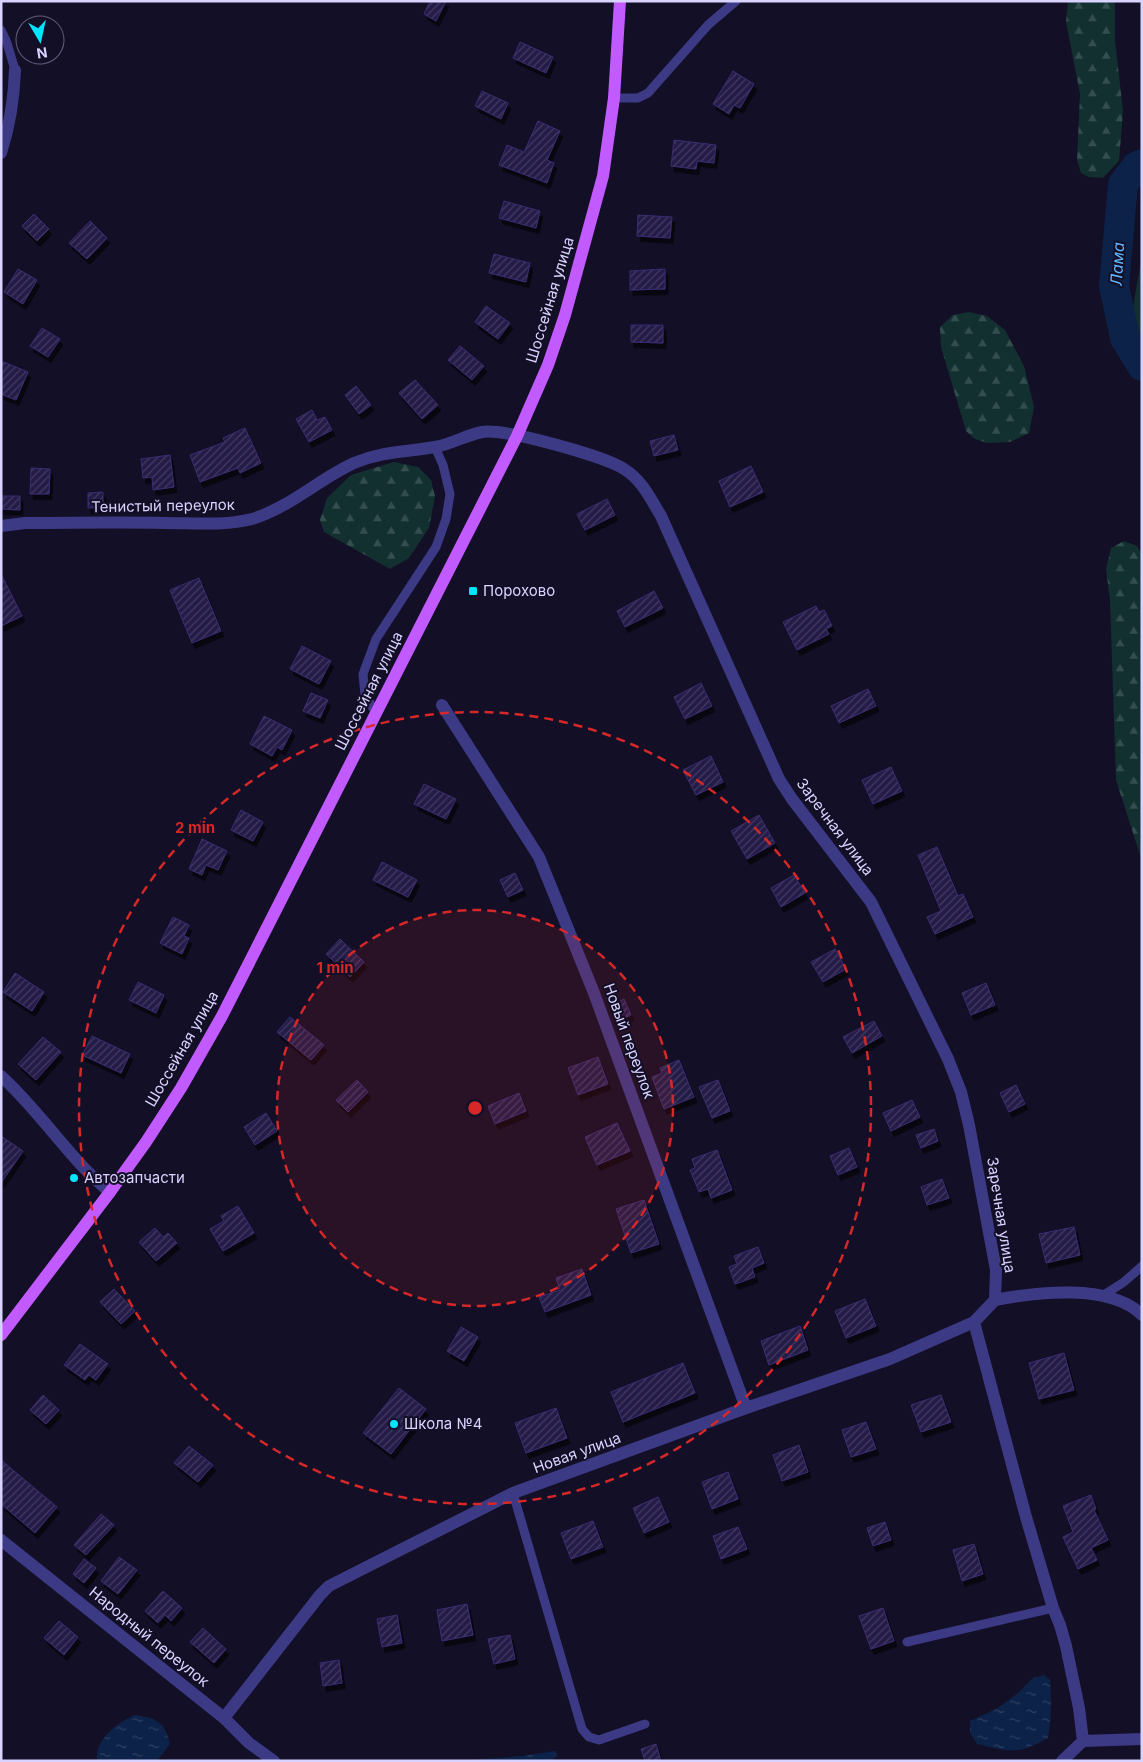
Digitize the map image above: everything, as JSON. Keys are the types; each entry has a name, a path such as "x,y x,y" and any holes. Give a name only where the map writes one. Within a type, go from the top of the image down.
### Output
{"main road":[{"name":"Шоссейная улица","path":"1,1336 110,1192 181,1088 222,1016 472,528 517,436 548,365 565,315 603,176 614,98 620,1"}],"street":[{"path":"1,153 9,127 14,96 15,70"},
{"name":"Тенистый переулок","path":"1,526 25,523 202,523 251,519 277,508 329,476 355,463 387,453 435,447 483,432 497,432 517,436"},
{"name":"Заречная улица","path":"517,436 593,456 623,468 641,483 661,516 779,779 792,800 871,902 948,1059 961,1092 969,1125 996,1270 996,1300"},
{"name":"Новый переулок","path":"442,705 539,857 553,888 601,1011 746,1408"},
{"path":"1,1076 92,1178 110,1192"},
{"path":"996,1300 1023,1294 1051,1292 1088,1294 1119,1300 1142,1315"},
{"name":"Новая улица","path":"224,1718 329,1586 513,1493 746,1408 890,1359 974,1322 996,1300"},
{"path":"974,1322 1026,1517 1066,1646 1079,1708 1082,1741"},
{"name":"Народный переулок","path":"1,1540 224,1718 249,1743 274,1761"},
{"path":"1062,1761 1082,1741 1142,1739"}],"lane":[{"path":"614,98 638,98 648,93 708,25 736,1"},
{"path":"1,30 15,70"},
{"path":"376,713 364,695 363,674 376,639 436,546 446,519 450,494 443,465 435,447"},
{"path":"1102,1296 1124,1282 1142,1266"},
{"path":"513,1493 582,1728 589,1737 599,1740 645,1724"},
{"path":"907,1642 1053,1608"}],"green space":[{"path":"1068,1 1115,1 1115,40 1123,111 1119,161 1103,178 1089,177 1081,173 1077,160 1080,94 1066,22"},
{"path":"1142,255 1142,348 1139,345 1133,307"},
{"path":"969,312 987,316 1005,330 1024,366 1034,407 1029,433 1010,442 987,443 975,439 966,431 941,347 940,327 953,315"},
{"path":"394,462 418,467 431,480 435,496 429,528 409,558 390,569 324,532 320,520 327,498 351,475"},
{"path":"1124,541 1137,546 1142,555 1142,861 1116,780 1110,600 1106,569 1111,548"}],"water":[{"path":"1044,1675 1050,1680 1051,1687 1048,1738 1029,1747 1013,1750 997,1749 977,1744 970,1733 970,1721 998,1708 1018,1693 1033,1678"},
{"path":"135,1715 159,1722 166,1731 170,1744 157,1761 97,1761 97,1753 103,1739 121,1722"},
{"path":"555,1751 557,1756 551,1761 457,1761 522,1756"}],"building":[{"path":"430,1 446,1 436,21 424,14"},
{"path":"520,42 553,57 546,73 513,58"},
{"path":"733,71 754,84 740,108 734,105 729,114 713,104"},
{"path":"482,91 508,103 501,119 475,106"},
{"path":"538,121 560,131 547,160 554,163 547,183 499,165 507,145 524,152"},
{"path":"674,140 716,145 714,163 697,161 696,169 671,166"},
{"path":"504,201 540,211 536,228 499,218"},
{"path":"34,214 49,229 37,241 22,226"},
{"path":"638,215 672,217 670,238 637,236"},
{"path":"90,221 107,238 87,259 69,243"},
{"path":"494,254 530,263 526,282 489,273"},
{"path":"18,269 37,280 23,304 4,292"},
{"path":"665,269 665,289 630,290 630,271"},
{"path":"486,306 510,323 498,339 475,322"},
{"path":"631,325 663,325 663,343 631,342"},
{"path":"42,328 60,339 48,357 30,346"},
{"path":"460,346 484,366 472,380 448,360"},
{"path":"1,361 28,372 16,400 1,394"},
{"path":"415,380 438,405 422,419 399,393"},
{"path":"356,386 371,405 359,414 345,395"},
{"path":"312,410 317,420 325,417 332,430 309,442 296,419"},
{"path":"245,428 261,463 240,473 238,468 200,482 190,455 225,442 223,438"},
{"path":"674,435 678,450 654,456 650,441"},
{"path":"170,455 174,487 153,490 152,477 143,478 141,459"},
{"path":"751,466 763,492 730,507 719,481"},
{"path":"31,468 50,469 49,494 30,494"},
{"path":"103,492 103,507 88,508 88,493"},
{"path":"1,496 20,496 20,510 1,509"},
{"path":"607,499 615,515 585,530 577,514"},
{"path":"1,574 22,616 1,626"},
{"path":"199,578 221,631 192,643 170,590"},
{"path":"654,591 663,608 625,627 617,611"},
{"path":"816,606 819,612 824,610 832,626 826,629 829,634 797,650 783,622"},
{"path":"302,646 331,661 319,684 290,669"},
{"path":"701,683 712,706 685,719 674,697"},
{"path":"868,689 876,706 839,723 831,706"},
{"path":"311,693 328,700 320,718 303,711"},
{"path":"264,716 292,730 282,750 277,747 272,756 250,744"},
{"path":"711,756 723,782 696,795 683,770"},
{"path":"891,767 902,791 873,804 862,780"},
{"path":"424,784 456,799 446,819 414,804"},
{"path":"241,810 263,822 253,841 231,830"},
{"path":"759,815 775,843 747,859 731,831"},
{"path":"202,839 227,851 218,870 206,865 202,875 189,869"},
{"path":"937,847 958,896 963,894 973,917 935,934 927,917 941,911 918,855"},
{"path":"382,862 417,880 408,897 373,880"},
{"path":"515,873 523,890 508,897 500,880"},
{"path":"794,875 805,893 781,907 771,888"},
{"path":"173,917 189,925 184,936 189,938 182,954 160,943"},
{"path":"340,939 364,962 350,977 326,954"},
{"path":"835,949 846,969 823,982 811,962"},
{"path":"15,973 44,992 32,1011 3,992"},
{"path":"138,982 164,995 156,1013 129,1000"},
{"path":"986,983 995,1005 971,1015 962,993"},
{"path":"624,999 631,1015 618,1021 611,1006"},
{"path":"290,1017 324,1045 311,1060 277,1032"},
{"path":"874,1021 882,1036 852,1053 843,1037"},
{"path":"92,1036 130,1054 121,1073 82,1055"},
{"path":"43,1037 61,1052 36,1080 18,1064"},
{"path":"598,1057 608,1084 578,1095 568,1068"},
{"path":"679,1060 694,1097 664,1109 652,1077 662,1073 660,1068"},
{"path":"357,1080 368,1092 348,1112 336,1100"},
{"path":"718,1080 730,1111 712,1118 699,1087"},
{"path":"1016,1085 1025,1104 1009,1112 1000,1093"},
{"path":"519,1093 526,1111 495,1124 488,1106"},
{"path":"912,1100 920,1117 891,1131 883,1113"},
{"path":"266,1113 277,1131 255,1145 244,1127"},
{"path":"617,1123 630,1151 597,1165 585,1137"},
{"path":"934,1129 938,1141 921,1148 916,1135"},
{"path":"1,1136 23,1151 1,1183"},
{"path":"849,1148 857,1167 838,1175 830,1156"},
{"path":"717,1150 732,1190 711,1198 708,1189 699,1192 690,1170 695,1168 692,1159"},
{"path":"942,1179 949,1198 927,1205 921,1187"},
{"path":"644,1200 659,1244 631,1253 616,1209"},
{"path":"238,1206 254,1233 223,1251 210,1229 224,1221 221,1216"},
{"path":"1074,1227 1080,1255 1046,1263 1039,1234"},
{"path":"155,1228 163,1237 168,1233 177,1243 156,1261 139,1242"},
{"path":"758,1247 764,1263 752,1268 755,1277 735,1284 729,1267 737,1264 734,1256"},
{"path":"582,1269 591,1295 545,1312 539,1297 560,1290 556,1278"},
{"path":"114,1289 135,1311 121,1324 100,1302"},
{"path":"865,1299 876,1326 846,1338 835,1311"},
{"path":"800,1326 808,1350 769,1365 761,1341"},
{"path":"461,1327 478,1337 464,1361 447,1351"},
{"path":"80,1344 108,1364 96,1380 89,1375 85,1380 64,1365"},
{"path":"1064,1353 1074,1390 1039,1399 1029,1363"},
{"path":"683,1363 695,1393 623,1422 611,1392"},
{"path":"399,1388 426,1409 391,1454 363,1433"},
{"path":"43,1395 59,1410 46,1424 30,1410"},
{"path":"941,1395 951,1422 921,1432 911,1405"},
{"path":"556,1408 567,1438 526,1453 515,1423"},
{"path":"866,1422 876,1449 851,1457 842,1430"},
{"path":"799,1445 808,1472 782,1481 773,1455"},
{"path":"189,1446 213,1465 198,1482 174,1463"},
{"path":"1,1460 57,1507 35,1533 1,1504"},
{"path":"728,1472 738,1499 712,1509 702,1482"},
{"path":"1091,1495 1096,1509 1094,1510 1108,1540 1091,1548 1097,1560 1078,1569 1063,1537 1073,1532 1063,1506"},
{"path":"658,1497 669,1522 644,1533 633,1508"},
{"path":"101,1514 114,1525 86,1555 74,1545"},
{"path":"593,1521 603,1547 571,1559 561,1533"},
{"path":"885,1522 891,1540 873,1546 867,1528"},
{"path":"738,1527 747,1549 721,1559 713,1536"},
{"path":"974,1544 983,1574 962,1581 953,1550"},
{"path":"119,1557 137,1570 118,1594 101,1581"},
{"path":"84,1559 96,1568 84,1583 73,1574"},
{"path":"163,1591 182,1608 171,1621 165,1615 158,1623 145,1611"},
{"path":"467,1604 473,1635 442,1641 437,1610"},
{"path":"883,1608 894,1641 871,1649 859,1616"},
{"path":"397,1615 402,1643 382,1647 377,1619"},
{"path":"59,1621 78,1637 64,1655 44,1638"},
{"path":"203,1628 226,1649 214,1663 190,1642"},
{"path":"510,1635 515,1659 494,1664 488,1639"},
{"path":"339,1660 342,1683 323,1686 320,1663"},
{"path":"656,1744 661,1761 645,1761 641,1749"}],"waterway":[{"name":"Лама","path":"1142,164 1136,167 1123,184 1114,286 1125,338 1142,366"}],"place":[{"name":"Порохово","path":"473,591"},
{"name":"Автозапчасти","path":"74,1178"},
{"name":"Школа №4","path":"394,1424"}]}
